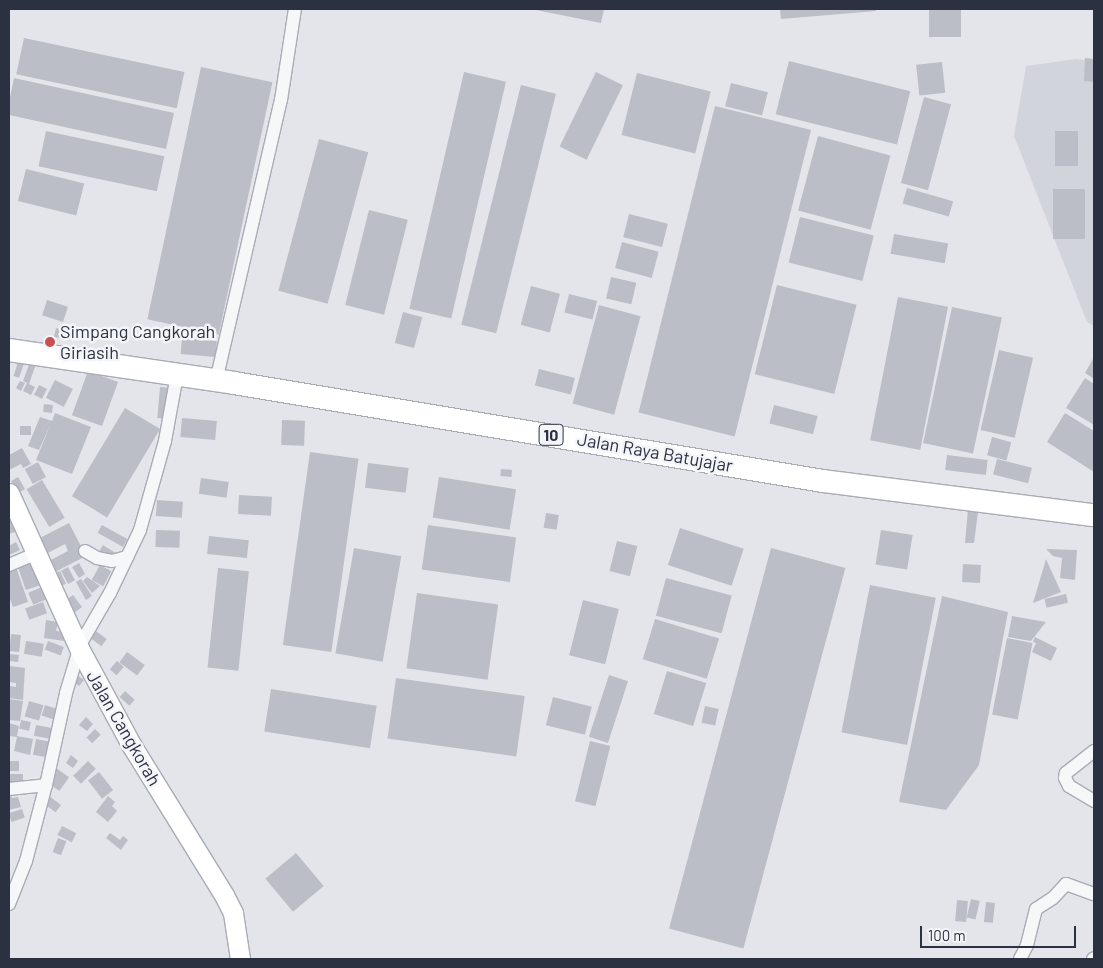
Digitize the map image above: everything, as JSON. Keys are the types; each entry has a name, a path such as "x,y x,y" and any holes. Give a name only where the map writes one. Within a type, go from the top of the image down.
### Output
{"highway":[{"name":"Jalan Raya Batujajar","path":"9,350 216,380 823,481 1094,515"}],"main road":[{"name":"Jalan Cangkorah","path":"9,493 80,650 132,746 224,895 233,913 240,959"}],"street":[{"path":"216,380 281,100 295,9"},
{"path":"9,904 26,861 46,784 66,693 82,638 140,530 165,441 177,375"},
{"path":"85,552 97,558 112,561 127,557"},
{"path":"9,565 37,553"},
{"path":"1094,751 1066,774 1065,778 1069,786 1094,801"},
{"path":"9,789 46,784"},
{"path":"1020,959 1036,909 1053,898 1066,884 1094,894"}],"shaded area":[{"path":"1076,59 1094,61 1094,326 1087,322 1014,136 1026,66"}],"building":[{"path":"531,9 604,9 601,23"},
{"path":"780,9 876,9 876,11 781,19"},
{"path":"929,9 961,9 961,37 929,37"},
{"path":"24,38 184,72 177,108 16,74"},
{"path":"1085,58 1094,59 1094,82 1084,81"},
{"path":"789,61 910,91 897,145 776,114"},
{"path":"942,62 945,93 919,96 916,65"},
{"path":"201,67 272,82 219,335 147,319"},
{"path":"464,72 506,82 451,318 409,309"},
{"path":"596,72 623,85 587,160 560,147"},
{"path":"637,73 711,91 695,153 622,135"},
{"path":"14,78 174,113 166,149 9,115 9,102"},
{"path":"731,83 768,92 762,115 725,106"},
{"path":"521,85 556,94 496,333 461,325"},
{"path":"924,97 951,104 928,190 901,183"},
{"path":"715,106 811,130 735,437 639,413"},
{"path":"46,131 164,156 157,191 39,166"},
{"path":"1055,131 1078,131 1078,166 1055,166"},
{"path":"818,136 890,155 871,230 798,210"},
{"path":"319,139 368,152 328,304 278,291"},
{"path":"26,169 84,184 76,216 18,201"},
{"path":"907,188 953,201 949,217 903,203"},
{"path":"1053,189 1085,189 1085,239 1053,239"},
{"path":"369,210 408,220 384,315 345,305"},
{"path":"629,214 668,224 662,247 623,237"},
{"path":"800,217 874,235 862,281 789,263"},
{"path":"894,234 948,244 945,263 891,254"},
{"path":"622,242 659,252 652,278 615,268"},
{"path":"611,277 636,283 631,304 606,298"},
{"path":"777,285 857,305 834,394 755,374"},
{"path":"531,286 560,294 550,332 521,325"},
{"path":"569,294 597,301 593,319 564,312"},
{"path":"898,297 948,307 920,450 870,440"},
{"path":"47,300 68,307 63,322 42,315"},
{"path":"599,305 641,316 614,415 573,404"},
{"path":"952,307 1002,318 973,454 923,443"},
{"path":"403,312 422,317 414,348 395,343"},
{"path":"56,328 73,332 71,341 54,337"},
{"path":"182,338 217,341 215,357 181,354"},
{"path":"999,350 1033,358 1015,438 981,430"},
{"path":"20,356 26,358 19,378 14,376"},
{"path":"1094,357 1094,379 1085,373"},
{"path":"31,359 37,361 29,384 35,387 31,395 23,391 27,383 23,381"},
{"path":"539,369 575,378 571,394 535,385"},
{"path":"88,371 118,382 102,426 72,415"},
{"path":"1085,378 1094,384 1094,425 1066,408"},
{"path":"55,380 73,389 64,407 46,398"},
{"path":"20,381 25,383 21,391 16,388"},
{"path":"39,385 47,389 42,399 34,395"},
{"path":"160,387 171,388 168,419 157,418"},
{"path":"44,404 53,405 52,413 43,412"},
{"path":"774,405 818,416 813,434 769,423"},
{"path":"125,408 160,429 107,517 72,496"},
{"path":"55,413 91,427 72,474 36,460 51,423 39,450 28,446 40,417 52,421"},
{"path":"1065,413 1094,431 1094,472 1047,442"},
{"path":"182,418 217,421 215,440 180,437"},
{"path":"282,420 305,421 304,446 281,445"},
{"path":"20,426 31,426 31,435 20,435"},
{"path":"992,437 1011,442 1006,461 987,455"},
{"path":"22,448 31,464 23,468 21,464 9,470 9,455"},
{"path":"310,452 359,459 331,652 283,645"},
{"path":"947,455 988,460 986,475 945,470"},
{"path":"997,459 1032,468 1028,483 993,475"},
{"path":"38,462 46,477 33,484 25,469"},
{"path":"368,463 409,468 406,493 365,488"},
{"path":"501,469 512,470 511,477 500,476"},
{"path":"18,477 25,489 18,493 11,481"},
{"path":"439,477 516,489 510,530 433,517"},
{"path":"201,478 229,482 227,498 199,494"},
{"path":"42,480 65,518 49,527 27,489"},
{"path":"239,495 272,497 271,516 238,514"},
{"path":"157,500 183,502 182,518 156,516"},
{"path":"968,509 978,512 974,543 965,543"},
{"path":"546,513 559,515 556,530 544,528"},
{"path":"12,521 15,532 9,534 9,522"},
{"path":"69,523 86,556 51,574 45,563 68,551 65,544 42,556 34,541"},
{"path":"102,525 127,539 123,547 98,533"},
{"path":"428,525 516,537 510,582 422,570"},
{"path":"680,528 744,549 732,586 668,565"},
{"path":"156,530 180,531 179,548 155,547"},
{"path":"881,530 913,535 907,570 876,565"},
{"path":"209,536 249,540 247,558 207,554"},
{"path":"617,541 637,546 630,576 610,571"},
{"path":"16,542 20,550 9,555 9,546"},
{"path":"103,545 116,553 112,559 99,551"},
{"path":"354,548 401,556 383,662 335,653"},
{"path":"771,548 845,568 743,949 669,929"},
{"path":"1046,549 1077,550 1075,580 1060,578 1062,558 1053,556"},
{"path":"30,559 39,585 26,590 17,564"},
{"path":"1046,559 1061,592 1033,603"},
{"path":"79,563 85,574 79,578 72,567"},
{"path":"15,564 28,602 13,607 9,596 9,566"},
{"path":"963,564 981,565 980,583 962,582"},
{"path":"100,565 111,571 103,586 92,580"},
{"path":"68,567 75,580 68,584 61,571"},
{"path":"218,568 249,571 238,671 208,667"},
{"path":"60,571 66,584 59,587 53,574"},
{"path":"87,577 100,586 92,593 83,581"},
{"path":"666,578 732,596 722,633 656,616"},
{"path":"81,579 92,596 86,600 76,582"},
{"path":"870,585 936,598 907,745 841,732"},
{"path":"42,587 47,599 33,605 28,593"},
{"path":"417,593 498,604 488,680 406,668"},
{"path":"1066,594 1068,603 1047,608 1045,599"},
{"path":"73,595 82,607 72,614 63,602"},
{"path":"942,596 1008,612 979,765 946,810 899,802"},
{"path":"583,600 619,609 605,664 569,655"},
{"path":"43,602 47,613 29,620 25,608"},
{"path":"1012,616 1046,622 1031,641 1008,637"},
{"path":"655,619 719,639 707,679 643,659"},
{"path":"46,620 58,622 56,631 65,632 64,641 44,638"},
{"path":"93,629 107,639 101,646 88,636"},
{"path":"11,634 21,635 19,652 9,651"},
{"path":"1035,637 1057,648 1051,661 1032,652 1036,643 1033,642"},
{"path":"1007,638 1033,643 1018,720 992,715"},
{"path":"26,641 44,644 42,657 24,654"},
{"path":"48,641 64,647 61,655 45,649"},
{"path":"127,652 145,665 137,675 119,663"},
{"path":"9,654 19,655 18,662 9,661"},
{"path":"117,661 124,667 117,675 110,669"},
{"path":"10,666 25,668 23,700 9,698 9,686 16,687 16,683 9,682"},
{"path":"667,671 706,683 693,726 654,714"},
{"path":"77,675 84,680 79,686 73,682"},
{"path":"609,675 628,681 608,743 589,737"},
{"path":"396,678 525,696 516,756 388,738"},
{"path":"271,689 377,706 370,748 264,731"},
{"path":"125,691 135,700 129,706 120,697"},
{"path":"553,697 592,707 585,735 546,725"},
{"path":"9,699 23,701 20,721 9,720"},
{"path":"29,701 43,705 39,721 25,716"},
{"path":"45,705 60,710 57,720 42,715"},
{"path":"705,706 719,709 715,726 701,723"},
{"path":"86,717 93,724 87,731 79,725"},
{"path":"21,720 31,722 29,731 19,729"},
{"path":"9,723 19,726 17,736 33,739 30,755 14,751 17,737 9,736"},
{"path":"36,725 52,728 50,739 34,736"},
{"path":"95,729 101,735 92,743 87,737"},
{"path":"36,739 51,742 48,758 33,755"},
{"path":"590,741 610,746 595,806 575,801"},
{"path":"71,755 78,761 73,768 66,763"},
{"path":"10,761 19,761 19,771 10,771"},
{"path":"88,761 96,769 81,784 73,776"},
{"path":"56,768 69,777 59,791 46,782"},
{"path":"99,772 113,790 102,799 88,781"},
{"path":"9,774 23,774 23,784 9,784"},
{"path":"9,794 11,794 12,798 18,797 21,807 9,810"},
{"path":"49,796 61,805 56,812 44,803"},
{"path":"108,796 115,802 112,806 117,811 108,822 96,812"},
{"path":"22,809 25,818 11,822 9,813"},
{"path":"62,826 76,833 72,842 57,835"},
{"path":"110,833 120,840 123,836 128,840 121,850 106,838"},
{"path":"58,838 66,841 61,855 53,852"},
{"path":"296,853 324,886 293,912 265,879"},
{"path":"971,899 980,901 975,920 967,918"},
{"path":"957,900 968,901 966,922 955,921"},
{"path":"986,902 995,903 993,923 984,922"}],"place":[{"name":"Simpang Cangkorah Giriasih","path":"50,342"}]}
